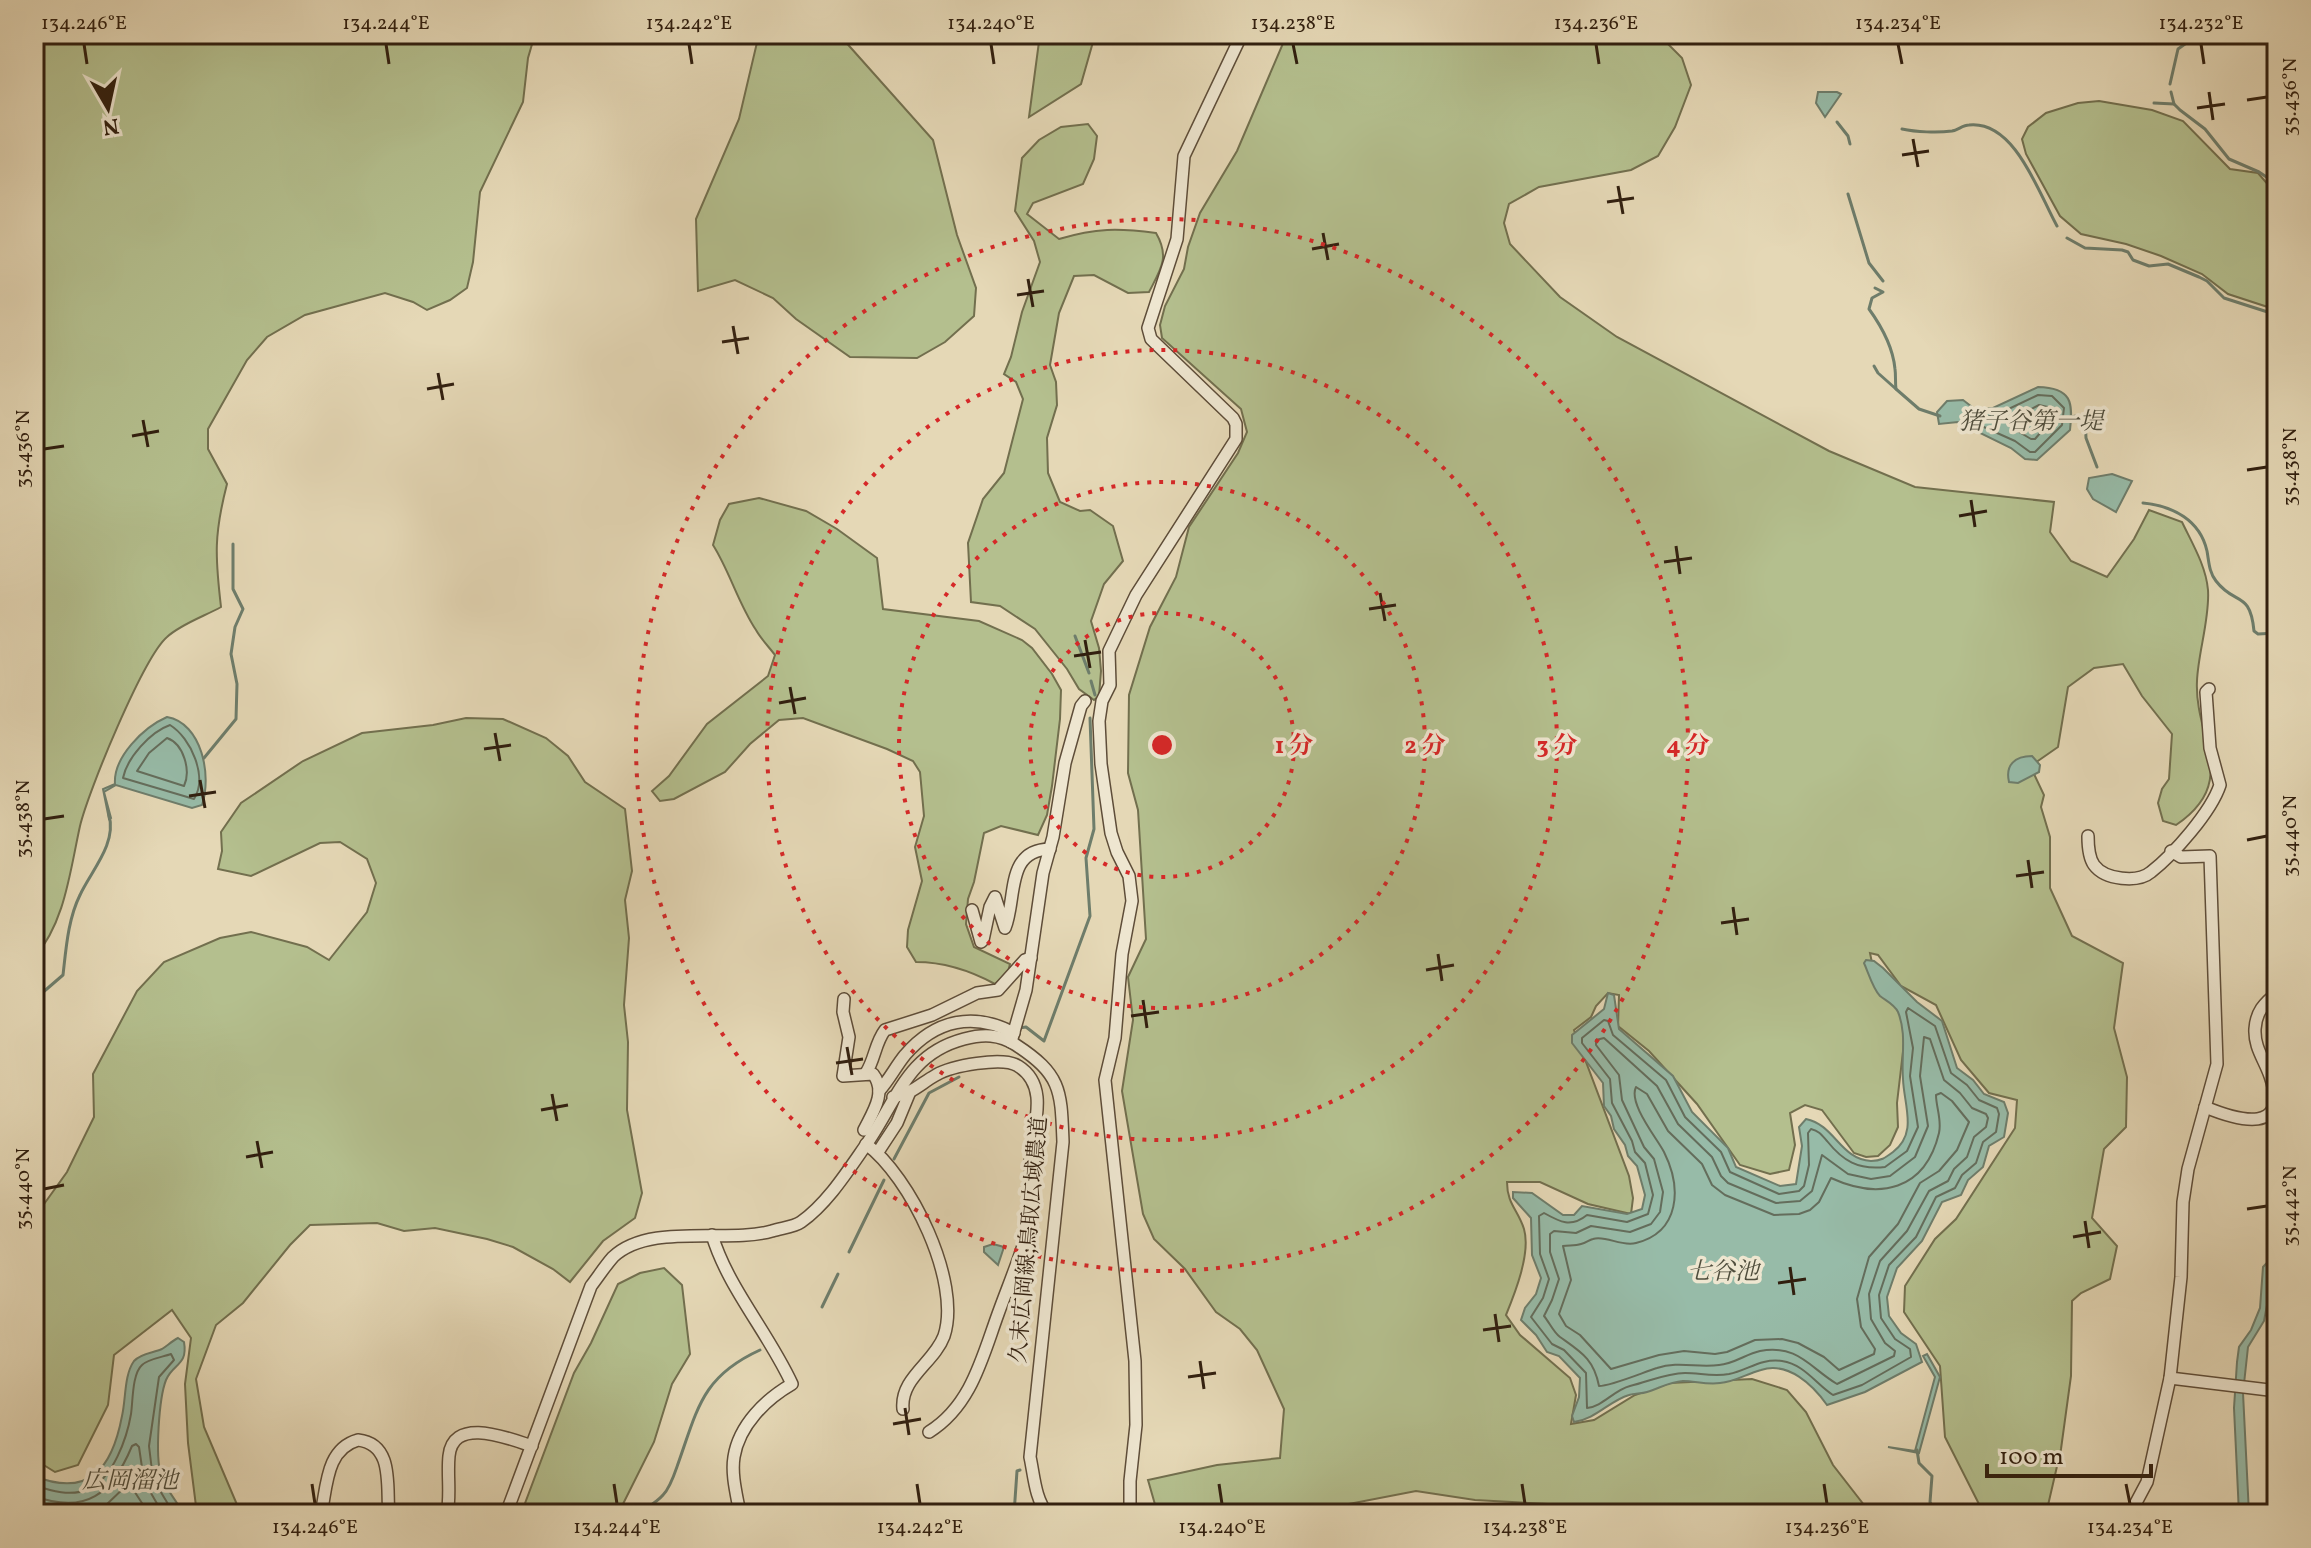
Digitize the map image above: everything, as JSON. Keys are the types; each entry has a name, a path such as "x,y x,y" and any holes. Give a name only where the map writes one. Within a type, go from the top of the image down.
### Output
{"street":[{"path":"1130,1514 1136,1371 1105,1080 1115,1038 1122,954 1132,892 1129,876 1111,833 1101,764 1099,721 1102,701 1110,685 1110,644 1136,595 1236,439 1233,418 1151,339 1148,328 1177,239 1184,156 1242,34"},
{"path":"2088,836 2092,862 2097,869 2129,879 2150,874 2191,831 2220,785 2206,717 2206,692 2209,689"},
{"path":"1012,1037 1026,990 1039,895 1065,763 1085,701"},
{"path":"972,910 981,942 995,897 1005,928 1021,862 1032,852 1050,849"},
{"path":"2130,1514 2147,1482 2170,1378 2181,1277 2183,1202 2188,1169 2217,1064 2211,862 2207,855 2181,857 2171,851"},
{"path":"866,1073 875,1059 885,1030 932,1015 977,993 998,990 1025,960 1031,958"},
{"path":"2205,1107 2255,1121 2266,1117 2271,1110 2272,1085 2257,1047 2255,1027 2264,1003 2277,993"},
{"path":"844,999 843,1012 849,1037 843,1076 866,1073 876,1077 879,1091 864,1130"},
{"path":"879,1091 911,1049 946,1024 979,1020 1012,1037"},
{"path":"506,1514 591,1286 614,1256 663,1236 753,1236 800,1223 829,1195 866,1144 893,1097 926,1056 948,1043 973,1037 1012,1037"},
{"name":"久末広岡線;鳥取広域農道","path":"1012,1037 1053,1077 1062,1099 1063,1142 1030,1457 1043,1509 1048,1514"},
{"path":"893,1097 909,1094 938,1073 980,1063 1005,1062 1016,1064 1028,1074 1038,1097 1030,1164 1035,1201 1012,1278 984,1359 964,1397 944,1423 929,1432"},
{"path":"878,1152 897,1123 909,1094"},
{"path":"866,1144 884,1157 899,1180 923,1224 946,1279 949,1308 944,1337 904,1392 903,1409"},
{"path":"712,1235 725,1273 764,1331 792,1384 763,1405 739,1440 734,1459 734,1481 740,1514"},
{"path":"2170,1378 2277,1391"},
{"path":"447,1514 449,1456 456,1441 482,1431 532,1446"},
{"path":"321,1514 332,1460 341,1448 358,1440 375,1447 384,1463 389,1486 389,1514"}],"shaded area":[{"path":"34,34 535,34 528,58 523,102 480,192 473,262 467,288 427,310 385,293 305,315 267,337 247,360 208,429 208,449 227,484 217,545 221,607 173,632 144,671 85,809 60,913 34,958"},
{"path":"759,34 843,34 843,39 933,140 957,235 976,288 974,316 945,342 917,358 850,357 796,319 773,298 735,280 698,291 696,219 739,119"},
{"path":"1040,34 1100,34 1093,42 1081,84 1029,117"},
{"path":"1287,34 1658,34 1682,58 1691,85 1675,127 1658,156 1631,170 1539,187 1509,204 1504,223 1510,244 1560,297 1617,337 1829,451 1915,487 2054,502 2050,532 2071,561 2107,577 2134,539 2149,510 2182,522 2202,563 2208,590 2197,681 2198,702 2210,758 2206,792 2195,809 2176,825 2163,821 2158,803 2169,779 2172,734 2142,696 2123,664 2094,668 2068,687 2058,747 2035,763 2034,774 2044,795 2041,807 2050,837 2050,888 2072,936 2123,963 2114,1028 2127,1077 2126,1127 2104,1149 2092,1218 2117,1246 2110,1279 2081,1293 2072,1301 2071,1376 2061,1449 2046,1514 1984,1514 1945,1437 1940,1366 1904,1312 1905,1286 1935,1239 1956,1219 2015,1128 2017,1100 1989,1093 1961,1060 1936,1005 1901,986 1878,955 1870,953 1874,973 1895,993 1906,1026 1897,1103 1898,1127 1890,1145 1878,1156 1866,1157 1854,1153 1822,1110 1805,1105 1790,1113 1795,1145 1789,1170 1770,1174 1740,1165 1697,1104 1649,1051 1618,1026 1619,995 1608,993 1591,1017 1574,1030 1629,1176 1633,1198 1631,1214 1588,1204 1540,1182 1507,1182 1511,1202 1522,1222 1526,1239 1521,1273 1506,1315 1520,1335 1570,1378 1576,1395 1571,1424 1594,1420 1635,1395 1670,1383 1752,1379 1787,1390 1806,1412 1833,1465 1871,1514 1573,1514 1548,1504 1475,1500 1416,1491 1297,1514 1180,1514 1156,1508 1148,1480 1217,1465 1280,1458 1284,1409 1257,1350 1240,1329 1216,1312 1185,1269 1154,1239 1143,1214 1122,1091 1133,1020 1128,977 1146,939 1138,810 1128,773 1129,695 1150,627 1176,577 1189,527 1238,453 1247,432 1241,409 1162,338 1160,325 1165,306 1184,269 1200,213 1237,151"},
{"path":"2099,101 2152,110 2183,121 2230,169 2258,173 2277,195 2277,310 2228,294 2202,274 2161,256 2081,234 2060,216 2026,154 2022,139 2028,127 2046,113 2078,103"},
{"path":"1088,124 1097,136 1094,159 1083,184 1033,203 1027,214 1059,239 1107,230 1156,233 1163,256 1149,292 1128,293 1094,275 1074,276 1059,313 1050,365 1056,382 1057,405 1047,438 1048,473 1060,502 1080,511 1090,510 1113,526 1123,561 1104,584 1091,621 1099,648 1101,671 1099,696 1094,700 1079,689 1035,629 1000,606 971,602 968,543 983,499 1004,473 1023,399 1016,382 1004,374 1040,262 1034,241 1015,211 1022,158 1039,140 1061,127"},
{"path":"759,498 806,511 877,558 883,609 979,621 1022,640 1032,648 1061,690 1047,815 1038,835 1001,826 984,833 968,899 966,924 974,947 1010,964 1008,972 995,984 957,968 916,962 907,947 908,930 922,881 915,847 924,816 920,772 913,761 803,718 779,720 750,744 725,772 674,799 660,801 652,791 669,776 707,724 768,676 775,655 750,620 713,545 720,520 729,504"},
{"path":"466,718 503,719 546,738 568,756 585,782 625,809 632,871 625,900 629,938 624,1005 628,1042 627,1110 642,1193 635,1218 603,1241 570,1282 513,1247 487,1239 435,1228 404,1231 377,1223 310,1225 243,1303 216,1325 196,1379 204,1427 241,1514 197,1514 188,1443 185,1384 191,1338 172,1310 114,1355 108,1405 78,1465 55,1472 34,1459 34,1218 67,1172 94,1117 93,1074 137,991 164,962 220,938 251,932 307,947 329,960 367,912 376,883 367,859 340,842 320,843 251,876 218,869 222,851 221,832 241,803 303,761 362,733"},
{"path":"664,1268 682,1285 690,1354 672,1384 654,1442 618,1514 521,1514 574,1373 618,1284 640,1273"}],"water":[{"path":"1818,92 1841,94 1825,117 1816,103"},
{"name":"猪子谷第一堤","path":"2038,387 2064,394 2071,412 2070,430 2037,460 2025,459 2011,448 1958,422 1939,424 1937,412 1947,401 1963,400 1976,410 1993,408"},
{"path":"2112,474 2132,481 2116,512 2093,499 2087,489 2089,478"},
{"path":"167,717 189,729 201,752 206,780 202,805 192,808 116,785 104,792 109,819 103,789 115,784 119,764 140,735"},
{"path":"2032,756 2040,765 2039,772 2018,783 2009,782 2010,766 2021,758"},
{"name":"七谷池","path":"1866,960 1874,961 1883,968 1917,1002 1942,1021 1957,1068 1973,1080 1984,1094 2004,1102 2008,1113 2004,1137 1989,1146 1983,1167 1968,1180 1961,1195 1942,1202 1922,1241 1897,1268 1887,1297 1889,1316 1901,1333 1916,1344 1922,1362 1865,1392 1827,1405 1799,1377 1771,1368 1736,1380 1710,1384 1683,1381 1631,1394 1574,1422 1572,1416 1579,1397 1580,1378 1559,1356 1547,1352 1521,1320 1541,1278 1532,1255 1531,1218 1513,1198 1513,1192 1532,1193 1563,1215 1574,1215 1582,1206 1627,1214 1642,1209 1645,1195 1637,1166 1628,1156 1604,1106 1603,1083 1572,1043 1572,1035 1604,1009 1608,993 1614,995 1619,1029 1673,1076 1692,1112 1728,1148 1736,1167 1780,1186 1796,1184 1802,1146 1799,1127 1806,1119 1824,1128 1852,1154 1871,1161 1890,1154 1901,1145 1905,1136 1908,1118 1901,1020 1896,1009 1875,989 1864,963"},
{"path":"993,1244 1004,1247 998,1265 984,1252 984,1247"},
{"path":"2277,1252 2264,1321 2248,1347 2243,1393 2249,1514 2239,1514 2234,1408 2239,1347 2251,1330 2260,1308 2263,1267"},
{"name":"広岡溜池","path":"178,1338 184,1342 184,1356 166,1380 161,1400 158,1455 163,1480 183,1514 36,1514 34,1476 70,1483 83,1481 95,1474 112,1451 118,1435 127,1380 134,1361"},
{"path":"1927,1354 1940,1377 1919,1453 1888,1447 1915,1451 1935,1377 1923,1356"}],"waterway":[{"path":"2170,84 2178,49 2192,39"},
{"path":"2171,92 2174,104 2205,129 2229,159 2277,184"},
{"path":"2154,103 2174,104"},
{"path":"1837,122 1850,144"},
{"path":"1902,129 1946,132 1969,125 1985,127 2000,134 2024,162 2057,226"},
{"path":"1848,194 1869,263 1883,281"},
{"path":"2067,238 2085,248 2128,252 2133,260 2149,266 2168,264 2207,281 2224,298 2277,315"},
{"path":"1875,288 1883,292 1872,298 1869,309 1889,345 1894,361 1896,389 1919,409 1940,416"},
{"path":"1874,366 1896,389"},
{"path":"2070,417 2085,417 2086,438 2097,467"},
{"path":"2143,503 2175,511 2192,523 2203,540 2214,578 2249,609 2254,631 2258,634 2277,633"},
{"path":"204,758 236,719 237,684 231,654 235,627 243,609 233,589 233,544"},
{"path":"1075,636 1089,673"},
{"path":"1091,681 1095,695"},
{"path":"1019,1028 1026,1027 1044,1041 1090,916 1086,858 1094,829 1090,718"},
{"path":"34,1000 63,975 73,914 106,847 111,826 109,815"},
{"path":"894,1159 929,1093 959,1077"},
{"path":"849,1252 884,1180"},
{"path":"822,1307 838,1274"},
{"path":"638,1514 668,1488 698,1409 714,1382 741,1360 760,1350"},
{"path":"1917,1450 1919,1463 1932,1476 1930,1502 1936,1514"},
{"path":"1014,1514 1017,1471 1020,1470"}]}
